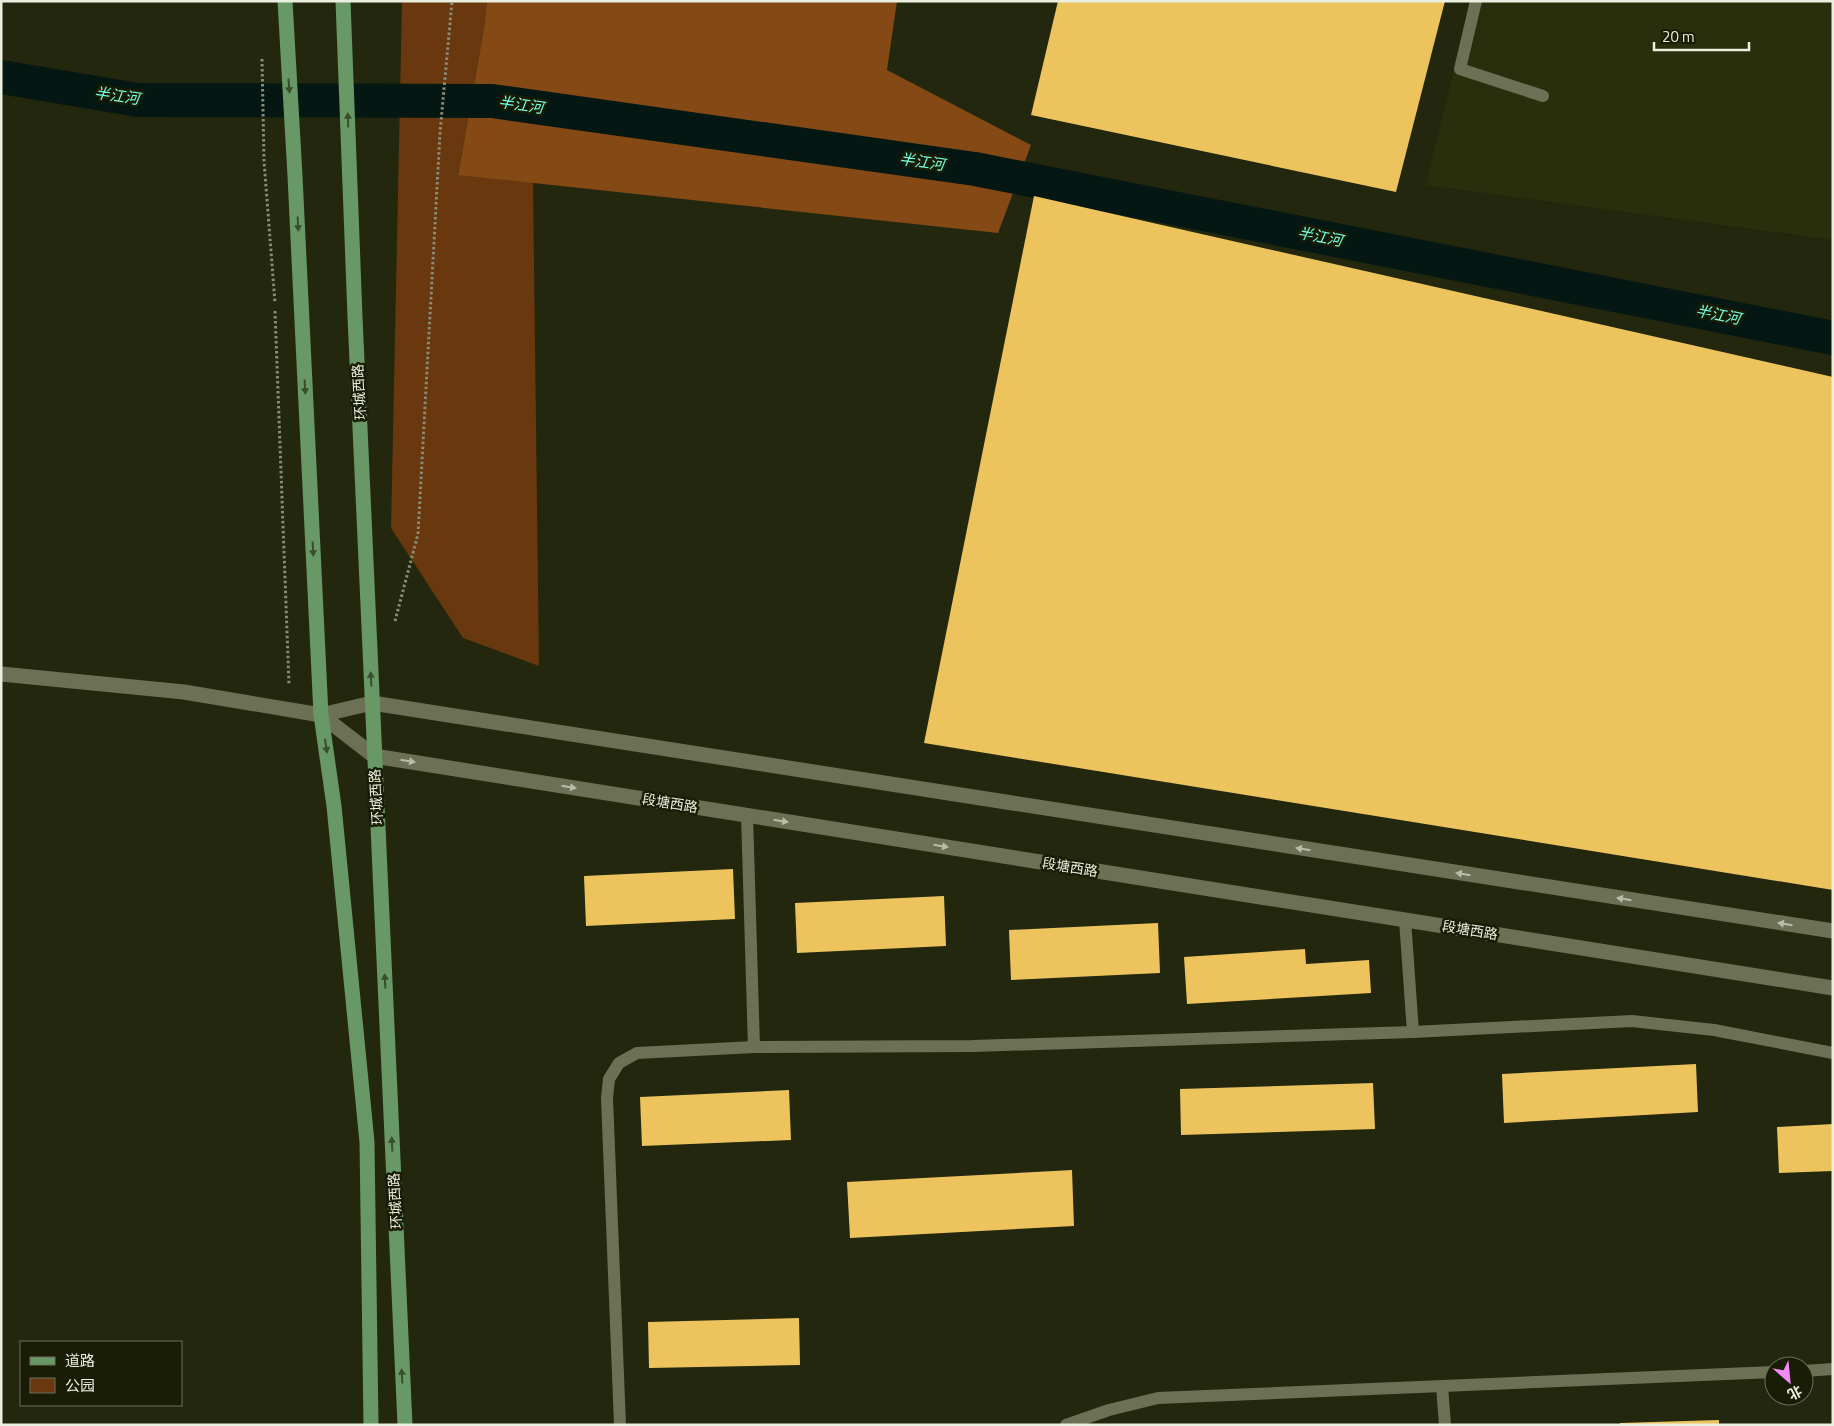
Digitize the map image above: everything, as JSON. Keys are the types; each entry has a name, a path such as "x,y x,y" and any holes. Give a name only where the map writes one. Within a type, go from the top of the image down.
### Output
{"main road":[{"name":"环城西路","path":"285,1 321,715 334,806 367,1142 371,1425"},
{"name":"环城西路","path":"343,1 374,756 405,1425"}],"street":[{"path":"1,674 184,692 321,715 372,703 1833,931"},
{"name":"段塘西路","path":"321,715 374,756 1833,988"}],"lane":[{"path":"1476,1 1460,69 1543,96"},
{"path":"747,816 754,1047"},
{"path":"1405,920 1413,1032"},
{"path":"620,1425 607,1098 609,1079 620,1063 637,1053 754,1047 973,1046 1413,1032 1632,1021 1714,1030 1833,1053"},
{"path":"1814,1370 1833,1369"},
{"path":"1066,1425 1109,1410 1158,1398 1764,1372"},
{"path":"1442,1386 1445,1425"}],"path":[{"path":"393,628 418,534 440,133 452,1"},
{"path":"262,50 264,161 275,305 290,710"}],"shaded area":[{"path":"487,1 897,1 887,70 1031,145 998,233 458,175"},
{"path":"1471,1 1833,1 1833,240 1426,185"}],"green space":[{"path":"402,1 487,1 484,28 458,174 533,182 539,666 463,638 391,528"}],"building":[{"path":"1058,1 1445,1 1396,192 1031,115"},
{"path":"1034,196 1833,377 1833,890 924,743"},
{"path":"733,869 735,919 586,926 584,876"},
{"path":"944,896 946,946 797,953 795,903"},
{"path":"1158,923 1160,973 1011,980 1009,930"},
{"path":"1305,949 1306,964 1369,960 1371,993 1187,1004 1184,957"},
{"path":"1696,1064 1698,1112 1504,1123 1502,1074"},
{"path":"1373,1083 1375,1129 1181,1135 1180,1089"},
{"path":"789,1090 791,1140 642,1146 640,1097"},
{"path":"1833,1124 1833,1171 1779,1173 1777,1127"},
{"path":"1072,1170 1074,1226 850,1238 847,1182"},
{"path":"799,1318 800,1365 649,1368 648,1322"},
{"path":"1719,1420 1719,1425 1620,1425 1620,1423"}],"waterway":[{"name":"半江河","path":"1,77 138,100 492,101 975,169 1833,338"}]}
